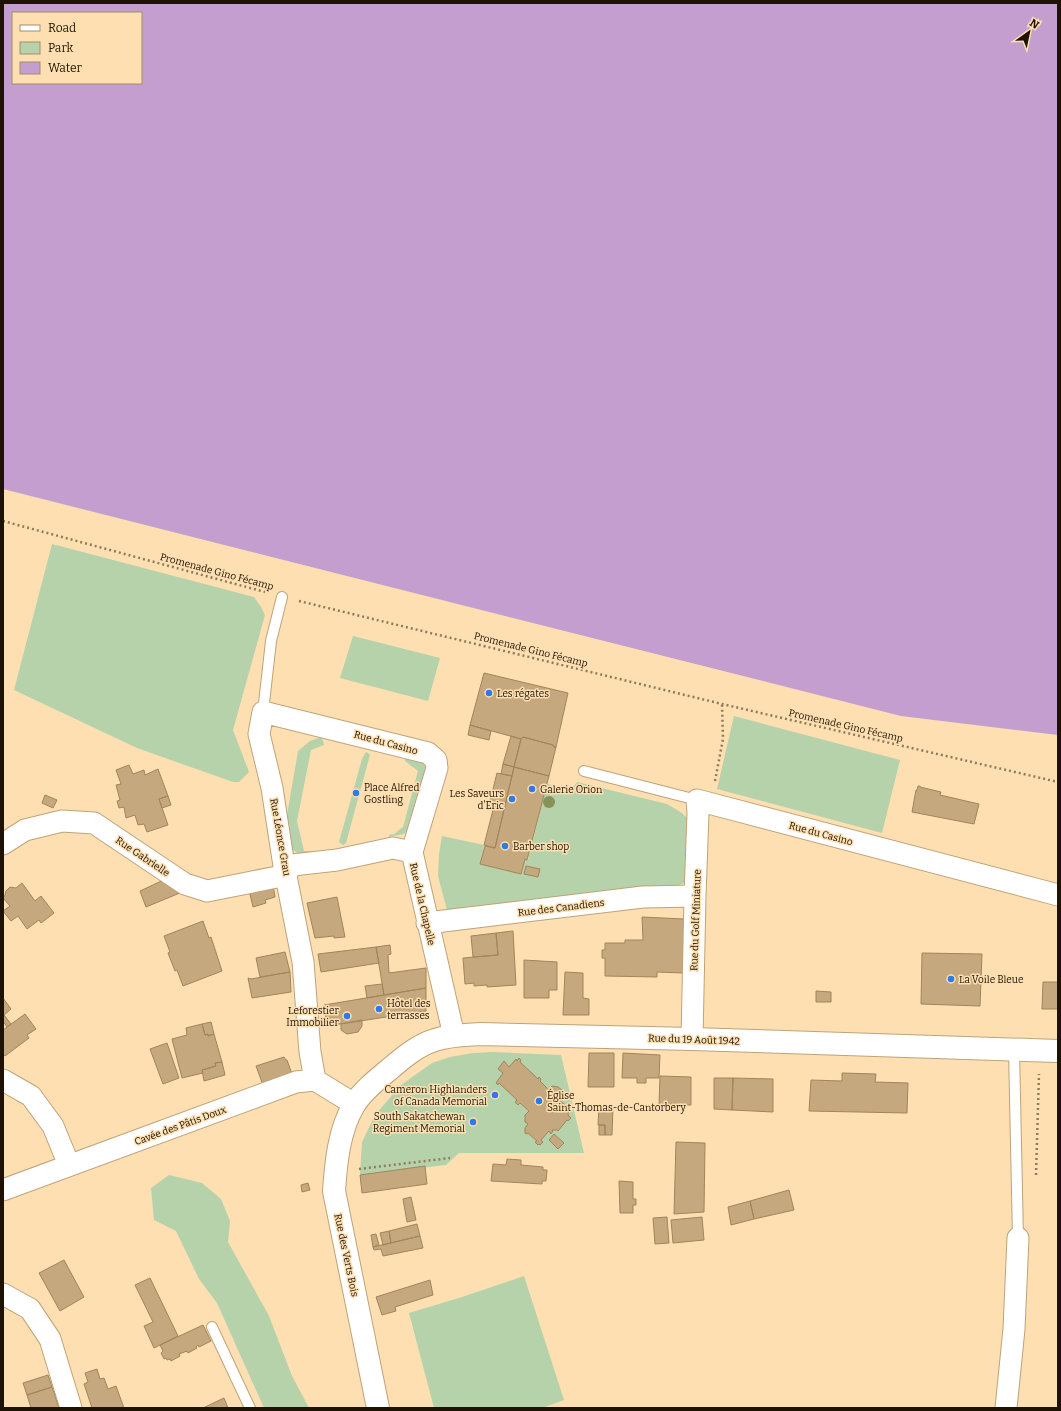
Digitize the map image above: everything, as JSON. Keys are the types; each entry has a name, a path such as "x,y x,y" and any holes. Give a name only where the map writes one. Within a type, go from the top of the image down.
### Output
{"main road":[{"name":"Rue du 19 Août 1942","path":"354,1104 373,1084 402,1058 415,1049 434,1040 454,1036 480,1034 692,1039 1049,1051"},
{"name":"Rue des Verts Bois","path":"354,1104 343,1131 335,1167 334,1190 378,1408"}],"street":[{"name":"Rue du Casino","path":"263,712 428,753 436,760 437,768 412,852"},
{"name":"Rue Léonce Grau","path":"263,712 259,734 272,788 303,962 310,1052 315,1080"},
{"name":"Rue du Casino","path":"705,802 1058,895"},
{"name":"Rue du Golf Miniature","path":"692,1039 698,813 705,802"},
{"name":"Rue Gabrielle","path":"3,844 25,830 62,821 94,823 185,884 207,891 286,871"},
{"name":"Rue de la Chapelle","path":"286,871 393,848 412,852 454,1036"},
{"name":"Rue des Canadiens","path":"427,923 643,897 695,896"},
{"path":"3,1080 31,1096 53,1126 70,1166"},
{"path":"315,1080 354,1104"},
{"name":"Cavée des Pâtis Doux","path":"3,1190 296,1082 315,1080"},
{"path":"1006,1408 1014,1329 1018,1238"},
{"path":"3,1294 30,1309 50,1339 71,1408"}],"lane":[{"name":"Rue Léonce Grau","path":"263,712 271,641 282,597"},
{"name":"Rue du Casino","path":"584,771 705,802"},
{"path":"1014,1050 1018,1238"},
{"path":"212,1327 250,1408"}],"path":[{"name":"Promenade Gino Fécamp","path":"3,521 282,597 722,704 1058,782"},
{"path":"705,802 712,794 723,739 722,704"},
{"path":"1036,1177 1049,1051"},
{"path":"359,1169 450,1158"}],"green space":[{"path":"52,544 254,597 265,615 233,730 249,772 239,782 233,782 137,748 14,690"},
{"path":"353,636 440,658 428,701 340,678"},
{"path":"734,716 900,760 882,833 717,789"},
{"path":"321,737 324,745 311,750 297,821 304,851 317,851 318,853 303,856 291,849 287,815 298,751 310,741"},
{"path":"366,752 370,755 346,843 343,845 339,842 362,759"},
{"path":"406,756 421,759 428,772 412,825 404,834 389,837 389,835 394,834 403,827 418,771 405,761"},
{"path":"577,782 667,804 682,813 689,820 685,882 680,885 459,912 447,910 438,876 442,836 484,845 481,864 521,874 525,859 528,860 547,784 572,789"},
{"path":"494,1052 561,1055 584,1153 459,1153 446,1165 360,1175 362,1142 375,1115 401,1085 432,1063 450,1057 473,1053"},
{"path":"169,1175 202,1183 221,1199 230,1221 228,1242 269,1316 292,1376 309,1408 264,1408 217,1303 199,1279 176,1231 154,1220 151,1188"},
{"path":"524,1276 564,1400 542,1408 434,1408 409,1313"}],"water":[{"path":"3,3 1058,3 1058,735 901,716 3,489"}],"building":[{"path":"484,673 568,693 556,747 523,737 521,739 470,725"},
{"path":"470,725 491,731 489,740 468,735"},
{"path":"511,736 521,739 514,767 503,764"},
{"path":"523,737 556,747 549,776 514,767 521,739"},
{"path":"503,764 514,767 512,776 501,774"},
{"path":"129,765 133,774 144,770 145,775 158,769 168,796 159,799 168,825 147,832 144,824 138,825 135,815 126,818 124,807 119,808 117,801 120,800 116,785 121,784 116,770"},
{"path":"514,767 549,776 527,860 525,859 521,874 480,864 485,846 495,848"},
{"path":"497,773 512,776 495,848 484,845 494,806 489,805"},
{"path":"918,786 941,792 940,795 979,804 974,824 912,812"},
{"path":"45,795 57,800 53,808 42,803"},
{"path":"168,796 171,805 162,808 159,799"},
{"path":"526,866 540,869 538,877 524,874"},
{"path":"168,878 187,890 146,907 140,891"},
{"path":"22,883 35,901 41,896 54,913 41,923 39,920 27,929 18,916 11,921 3,911 10,906 3,898 6,891 10,887 16,888"},
{"path":"273,885 275,897 265,900 266,903 253,907 249,890"},
{"path":"337,897 345,937 334,938 334,936 315,938 307,903"},
{"path":"642,917 684,919 683,973 657,972 657,977 605,976 605,958 602,958 602,950 605,950 605,943 625,943 625,940 643,940"},
{"path":"203,921 209,938 211,937 222,971 183,986 168,953 170,952 164,936"},
{"path":"513,931 516,985 487,987 487,985 474,986 474,983 465,984 463,958 498,955 496,933"},
{"path":"496,933 498,955 473,957 471,936"},
{"path":"390,945 391,954 388,955 389,973 426,968 426,988 384,995 376,947"},
{"path":"376,947 379,963 321,972 318,954"},
{"path":"285,952 290,972 260,977 256,958"},
{"name":"La Voile Bleue","path":"922,953 982,954 980,1006 921,1004"},
{"path":"524,960 557,962 557,990 549,990 549,998 524,998"},
{"path":"290,972 291,992 252,998 248,978 251,979"},
{"path":"565,972 583,973 583,998 589,999 589,1015 563,1015"},
{"path":"1043,982 1058,982 1058,1009 1042,1009"},
{"path":"382,984 384,995 367,998 365,986"},
{"path":"426,988 426,1011 327,1026 324,1005"},
{"path":"816,991 831,992 831,1002 816,1002"},
{"path":"3,998 11,1009 3,1016"},
{"path":"25,1014 36,1029 27,1035 29,1038 5,1056 3,1054 3,1030"},
{"path":"4,1015 11,1024 7,1027 3,1021"},
{"path":"362,1020 362,1026 358,1032 347,1034 341,1030 341,1024"},
{"path":"211,1022 214,1034 208,1036 208,1034 205,1035 202,1024"},
{"path":"202,1024 205,1035 208,1034 208,1036 214,1034 222,1062 215,1063 216,1066 202,1070 203,1073 182,1078 172,1039 187,1035 186,1028"},
{"path":"167,1043 179,1078 163,1084 150,1049"},
{"path":"589,1053 614,1053 614,1087 588,1087"},
{"path":"623,1053 660,1055 659,1078 646,1078 646,1083 637,1083 637,1078 622,1078"},
{"path":"284,1057 287,1060 292,1074 263,1085 256,1066"},
{"name":"Église Saint-Thomas-de-Cantorbery","path":"519,1058 521,1060 520,1062 538,1079 539,1077 541,1079 540,1081 549,1090 552,1086 558,1087 562,1090 562,1094 558,1099 569,1108 568,1115 571,1118 568,1121 567,1120 558,1131 552,1130 553,1131 551,1134 549,1131 541,1140 543,1142 540,1145 535,1142 537,1141 528,1133 525,1133 525,1128 528,1124 525,1122 525,1115 529,1111 520,1103 518,1105 515,1102 517,1100 499,1083 498,1085 496,1083 503,1073 498,1069 504,1061 509,1067 516,1059 517,1061"},
{"path":"222,1062 225,1075 204,1081 202,1070 216,1066 215,1063"},
{"path":"842,1073 876,1074 875,1082 908,1083 907,1113 809,1111 811,1080 842,1081"},
{"path":"660,1076 691,1077 691,1105 659,1105"},
{"path":"714,1078 733,1078 732,1110 714,1109"},
{"path":"733,1078 773,1079 773,1112 732,1110"},
{"path":"599,1106 613,1106 612,1135 605,1135 605,1125 598,1125"},
{"path":"599,1125 605,1125 605,1135 599,1135"},
{"path":"554,1134 564,1143 558,1149 549,1140"},
{"path":"676,1142 705,1143 704,1212 674,1214"},
{"path":"507,1159 521,1160 521,1165 543,1167 543,1170 547,1170 546,1181 542,1181 542,1184 491,1181 493,1164 506,1165"},
{"path":"425,1166 427,1184 362,1193 360,1175"},
{"path":"619,1181 633,1182 633,1199 636,1199 636,1205 633,1205 633,1213 620,1213"},
{"path":"308,1183 310,1190 302,1192 301,1185"},
{"path":"789,1190 794,1210 754,1219 750,1201"},
{"path":"411,1197 416,1220 407,1222 403,1199"},
{"path":"750,1201 754,1219 731,1225 728,1207"},
{"path":"667,1217 669,1243 655,1244 653,1218"},
{"path":"702,1217 704,1240 673,1243 671,1220"},
{"path":"417,1224 420,1236 391,1243 389,1231"},
{"path":"389,1231 391,1243 383,1245 380,1233"},
{"path":"376,1234 379,1245 373,1247 371,1235"},
{"path":"420,1236 423,1248 383,1256 381,1249 374,1250 373,1247"},
{"path":"64,1260 84,1297 60,1311 39,1273"},
{"path":"150,1278 178,1336 154,1348 144,1326 153,1322 135,1285"},
{"path":"430,1280 433,1295 395,1307 396,1311 382,1315 376,1297"},
{"path":"203,1325 211,1341 199,1347 198,1345 196,1347 197,1348 188,1353 187,1351 179,1354 180,1356 171,1361 170,1359 164,1359 161,1353 163,1351 160,1345"},
{"path":"97,1369 100,1379 104,1378 108,1389 116,1386 124,1408 92,1408 84,1384 88,1382 85,1373"},
{"path":"48,1375 52,1387 27,1395 23,1383"},
{"path":"52,1387 59,1408 31,1408 27,1395"},
{"path":"224,1398 228,1408 203,1408"}],"place":[{"name":"Les régates","path":"489,693"},
{"name":"Galerie Orion","path":"532,789"},
{"name":"Place Alfred Gostling","path":"356,793"},
{"name":"Les Saveurs d'Eric","path":"512,799"},
{"name":"Barber shop","path":"505,846"},
{"name":"La Voile Bleue","path":"951,979"},
{"name":"Hôtel des terrasses","path":"379,1009"},
{"name":"Leforestier Immobilier","path":"347,1016"},
{"name":"Cameron Highlanders of Canada Memorial","path":"495,1095"},
{"name":"Église Saint-Thomas-de-Cantorbery","path":"539,1101"},
{"name":"South Sakatchewan Regiment Memorial","path":"473,1122"}]}
